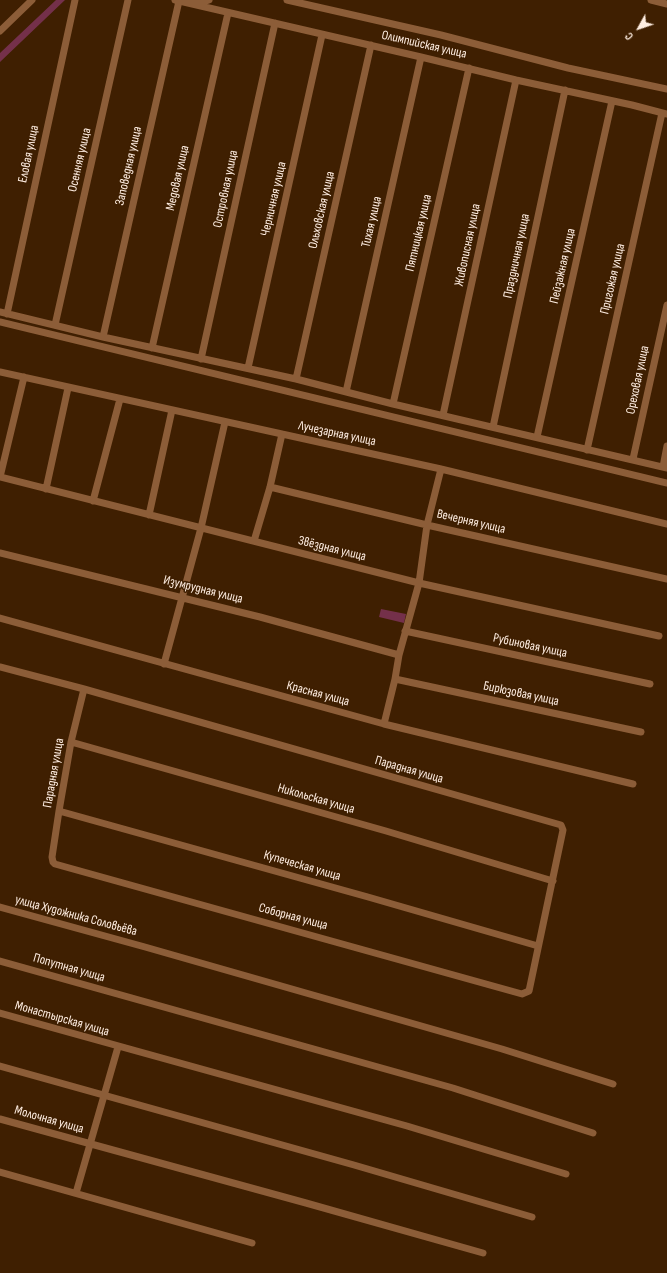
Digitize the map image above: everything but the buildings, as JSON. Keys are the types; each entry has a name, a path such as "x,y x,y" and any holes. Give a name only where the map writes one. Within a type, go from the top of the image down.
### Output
{"street":[{"path":"0,31 32,0"},
{"name":"Еловая улица","path":"3,313 75,0"},
{"name":"Осенняя улица","path":"55,325 128,0"},
{"name":"Олимпийская улица","path":"177,0 516,80 665,113"},
{"name":"Заповедная улица","path":"103,337 177,0"},
{"path":"194,0 203,2 209,0"},
{"name":"Олимпийская улица","path":"287,0 441,35 561,66 667,89"},
{"path":"651,0 667,4"},
{"name":"Медовая улица","path":"152,348 228,13"},
{"name":"Островная улица","path":"201,359 275,24"},
{"name":"Черничная улица","path":"248,368 322,35"},
{"name":"Ольховская улица","path":"296,379 371,45"},
{"name":"Тихая улица","path":"346,392 421,57"},
{"name":"Пятницкая улица","path":"393,404 469,68"},
{"name":"Живописная улица","path":"443,415 516,80"},
{"name":"Праздничная улица","path":"493,427 565,90"},
{"name":"Пейзажная улица","path":"537,437 612,101"},
{"name":"Пригожая улица","path":"587,450 665,113"},
{"name":"Ореховая улица","path":"633,459 667,305"},
{"path":"3,313 103,337 296,379 393,404 665,467 667,446"},
{"path":"0,322 667,484"},
{"name":"Лучезарная улица","path":"0,372 441,469 667,524"},
{"path":"0,477 24,377"},
{"path":"46,490 68,388"},
{"path":"93,501 120,399"},
{"path":"149,515 172,410"},
{"path":"164,664 201,528 225,422"},
{"path":"254,541 270,487 282,434"},
{"path":"384,724 395,679 398,655 419,583 427,525 441,469"},
{"name":"Звёздная улица","path":"0,477 46,490 419,583 659,636"},
{"name":"Вечерняя улица","path":"270,487 667,580"},
{"name":"Изумрудная улица","path":"0,553 260,617 398,655"},
{"name":"Красная улица","path":"0,618 384,724 633,784"},
{"name":"Рубиновая улица","path":"405,632 650,684"},
{"name":"Парадная улица","path":"0,668 84,690 559,824 562,826 563,830 530,988 527,993"},
{"name":"Бирюзовая улица","path":"395,679 641,732"},
{"name":"Парадная улица","path":"53,862 52,856 71,742 84,690"},
{"name":"Никольская улица","path":"71,742 553,880"},
{"name":"Купеческая улица","path":"59,811 338,888 538,946"},
{"name":"Соборная улица","path":"53,862 58,865 522,994 527,993"},
{"name":"улица Художника Соловьёва","path":"0,907 145,947 502,1050 613,1084"},
{"name":"Попутная улица","path":"0,961 453,1088 593,1132"},
{"name":"Монастырская улица","path":"0,1013 407,1126 566,1174"},
{"path":"76,1193 106,1096 118,1047"},
{"path":"0,1066 532,1217"},
{"name":"Молочная улица","path":"0,1119 483,1253"},
{"path":"0,1172 252,1243"}],"shaded area":[{"path":"56,0 65,0 0,62 0,53"},
{"path":"381,609 406,614 404,623 379,617"}]}
